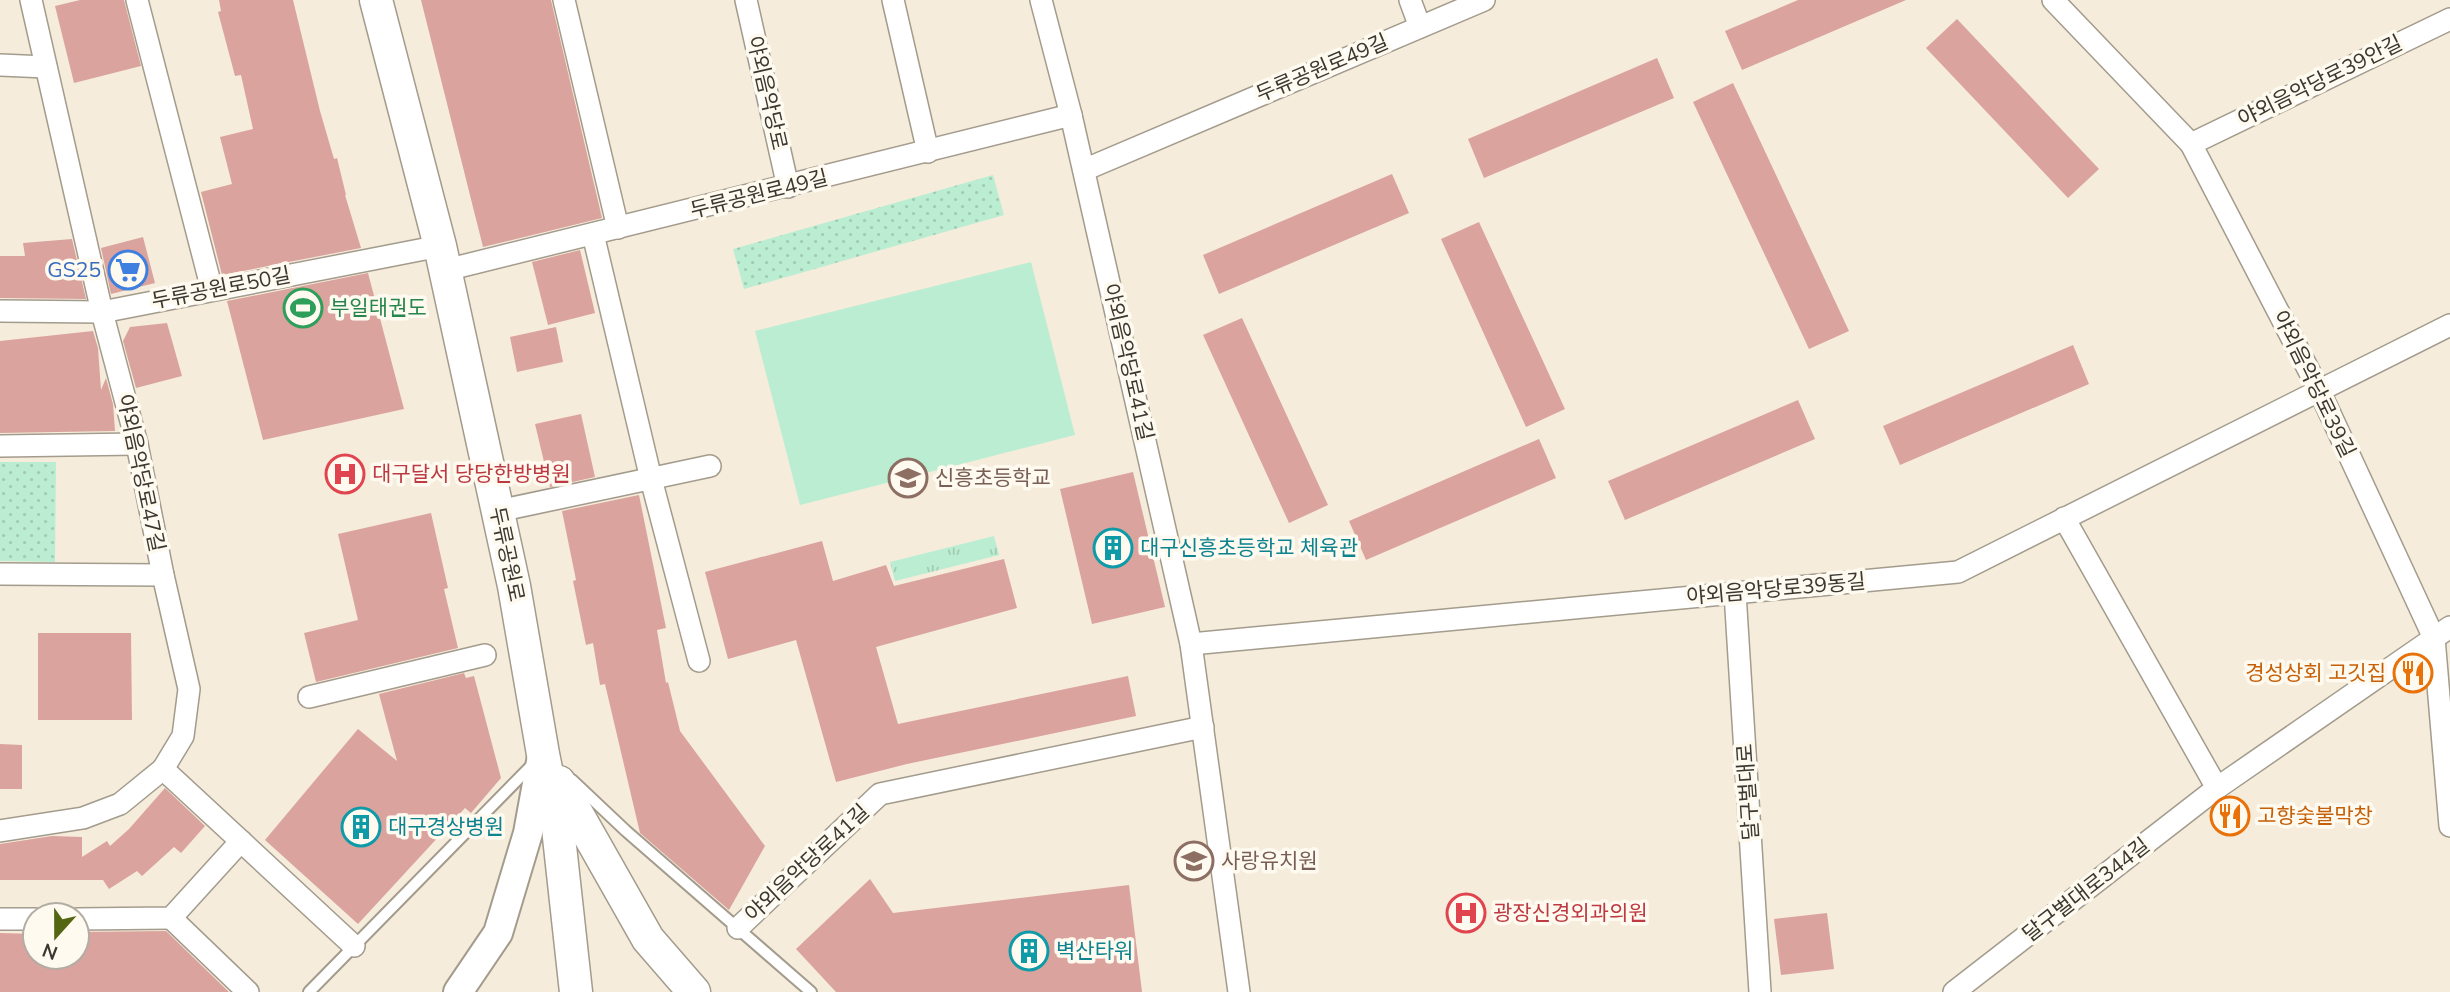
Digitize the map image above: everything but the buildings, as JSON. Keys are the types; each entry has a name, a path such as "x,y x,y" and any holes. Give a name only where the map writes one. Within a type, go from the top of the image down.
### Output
{"main road":[{"name":"두류공원로","path":"376,0 443,258 514,586 558,828 576,992"},
{"path":"458,992 498,933 528,833 543,754"},
{"path":"543,754 648,939 694,992"}],"street":[{"name":"야외음악당로47길","path":"0,831 83,818 120,804 163,769 183,736 188,689 136,444 102,312 30,0"},
{"path":"137,0 212,290"},
{"path":"564,0 618,228"},
{"name":"야외음악당로","path":"746,0 788,187"},
{"path":"892,0 928,152"},
{"name":"야외음악당로41길","path":"1041,0 1084,170 1191,643 1239,992"},
{"path":"1410,0 1420,27"},
{"name":"두류공원로49길","path":"1084,170 1484,0"},
{"name":"야외음악당로39길","path":"2053,0 2191,144 2442,632 2450,826"},
{"name":"야외음악당로39안길","path":"2191,144 2450,19"},
{"path":"0,65 46,67"},
{"name":"두류공원로49길","path":"443,258 593,234 1071,115"},
{"path":"593,234 651,479 699,661"},
{"name":"두류공원로50길","path":"0,311 102,312 212,290 443,258"},
{"name":"야외음악당로39동길","path":"1191,643 1958,572 2450,325"},
{"path":"0,446 136,444"},
{"path":"498,510 710,466"},
{"path":"2064,518 2217,788"},
{"path":"0,575 163,575"},
{"name":"달구벌대로","path":"1735,593 1760,992"},
{"name":"달구벌대로344길","path":"1954,992 2217,788 2442,632"},
{"path":"309,697 485,655"},
{"name":"야외음악당로41길","path":"738,929 880,794 1203,727"},
{"path":"163,769 354,946"},
{"path":"171,918 241,841"},
{"path":"91,919 171,918 248,992"},
{"path":"0,919 21,919"}],"lane":[{"path":"309,992 543,754 626,831 811,992"}],"green space":[{"path":"993,175 1004,215 744,289 733,249"},
{"path":"1031,262 1075,435 800,505 755,331"},
{"path":"0,462 56,462 55,562 0,561"},
{"path":"994,536 999,555 895,581 890,562"}],"place":[{"name":"GS25","path":"128,270"},
{"name":"부일태권도","path":"303,308"},
{"name":"대구달서 당당한방병원","path":"345,474"},
{"name":"신흥초등학교","path":"908,478"},
{"name":"대구신흥초등학교 체육관","path":"1113,548"},
{"name":"경성상회 고깃집","path":"2413,673"},
{"name":"고향숯불막창","path":"2230,816"},
{"name":"대구경상병원","path":"361,827"},
{"name":"사랑유치원","path":"1194,861"},
{"name":"광장신경외과의원","path":"1466,913"},
{"name":"벽산타워","path":"1029,951"}]}
